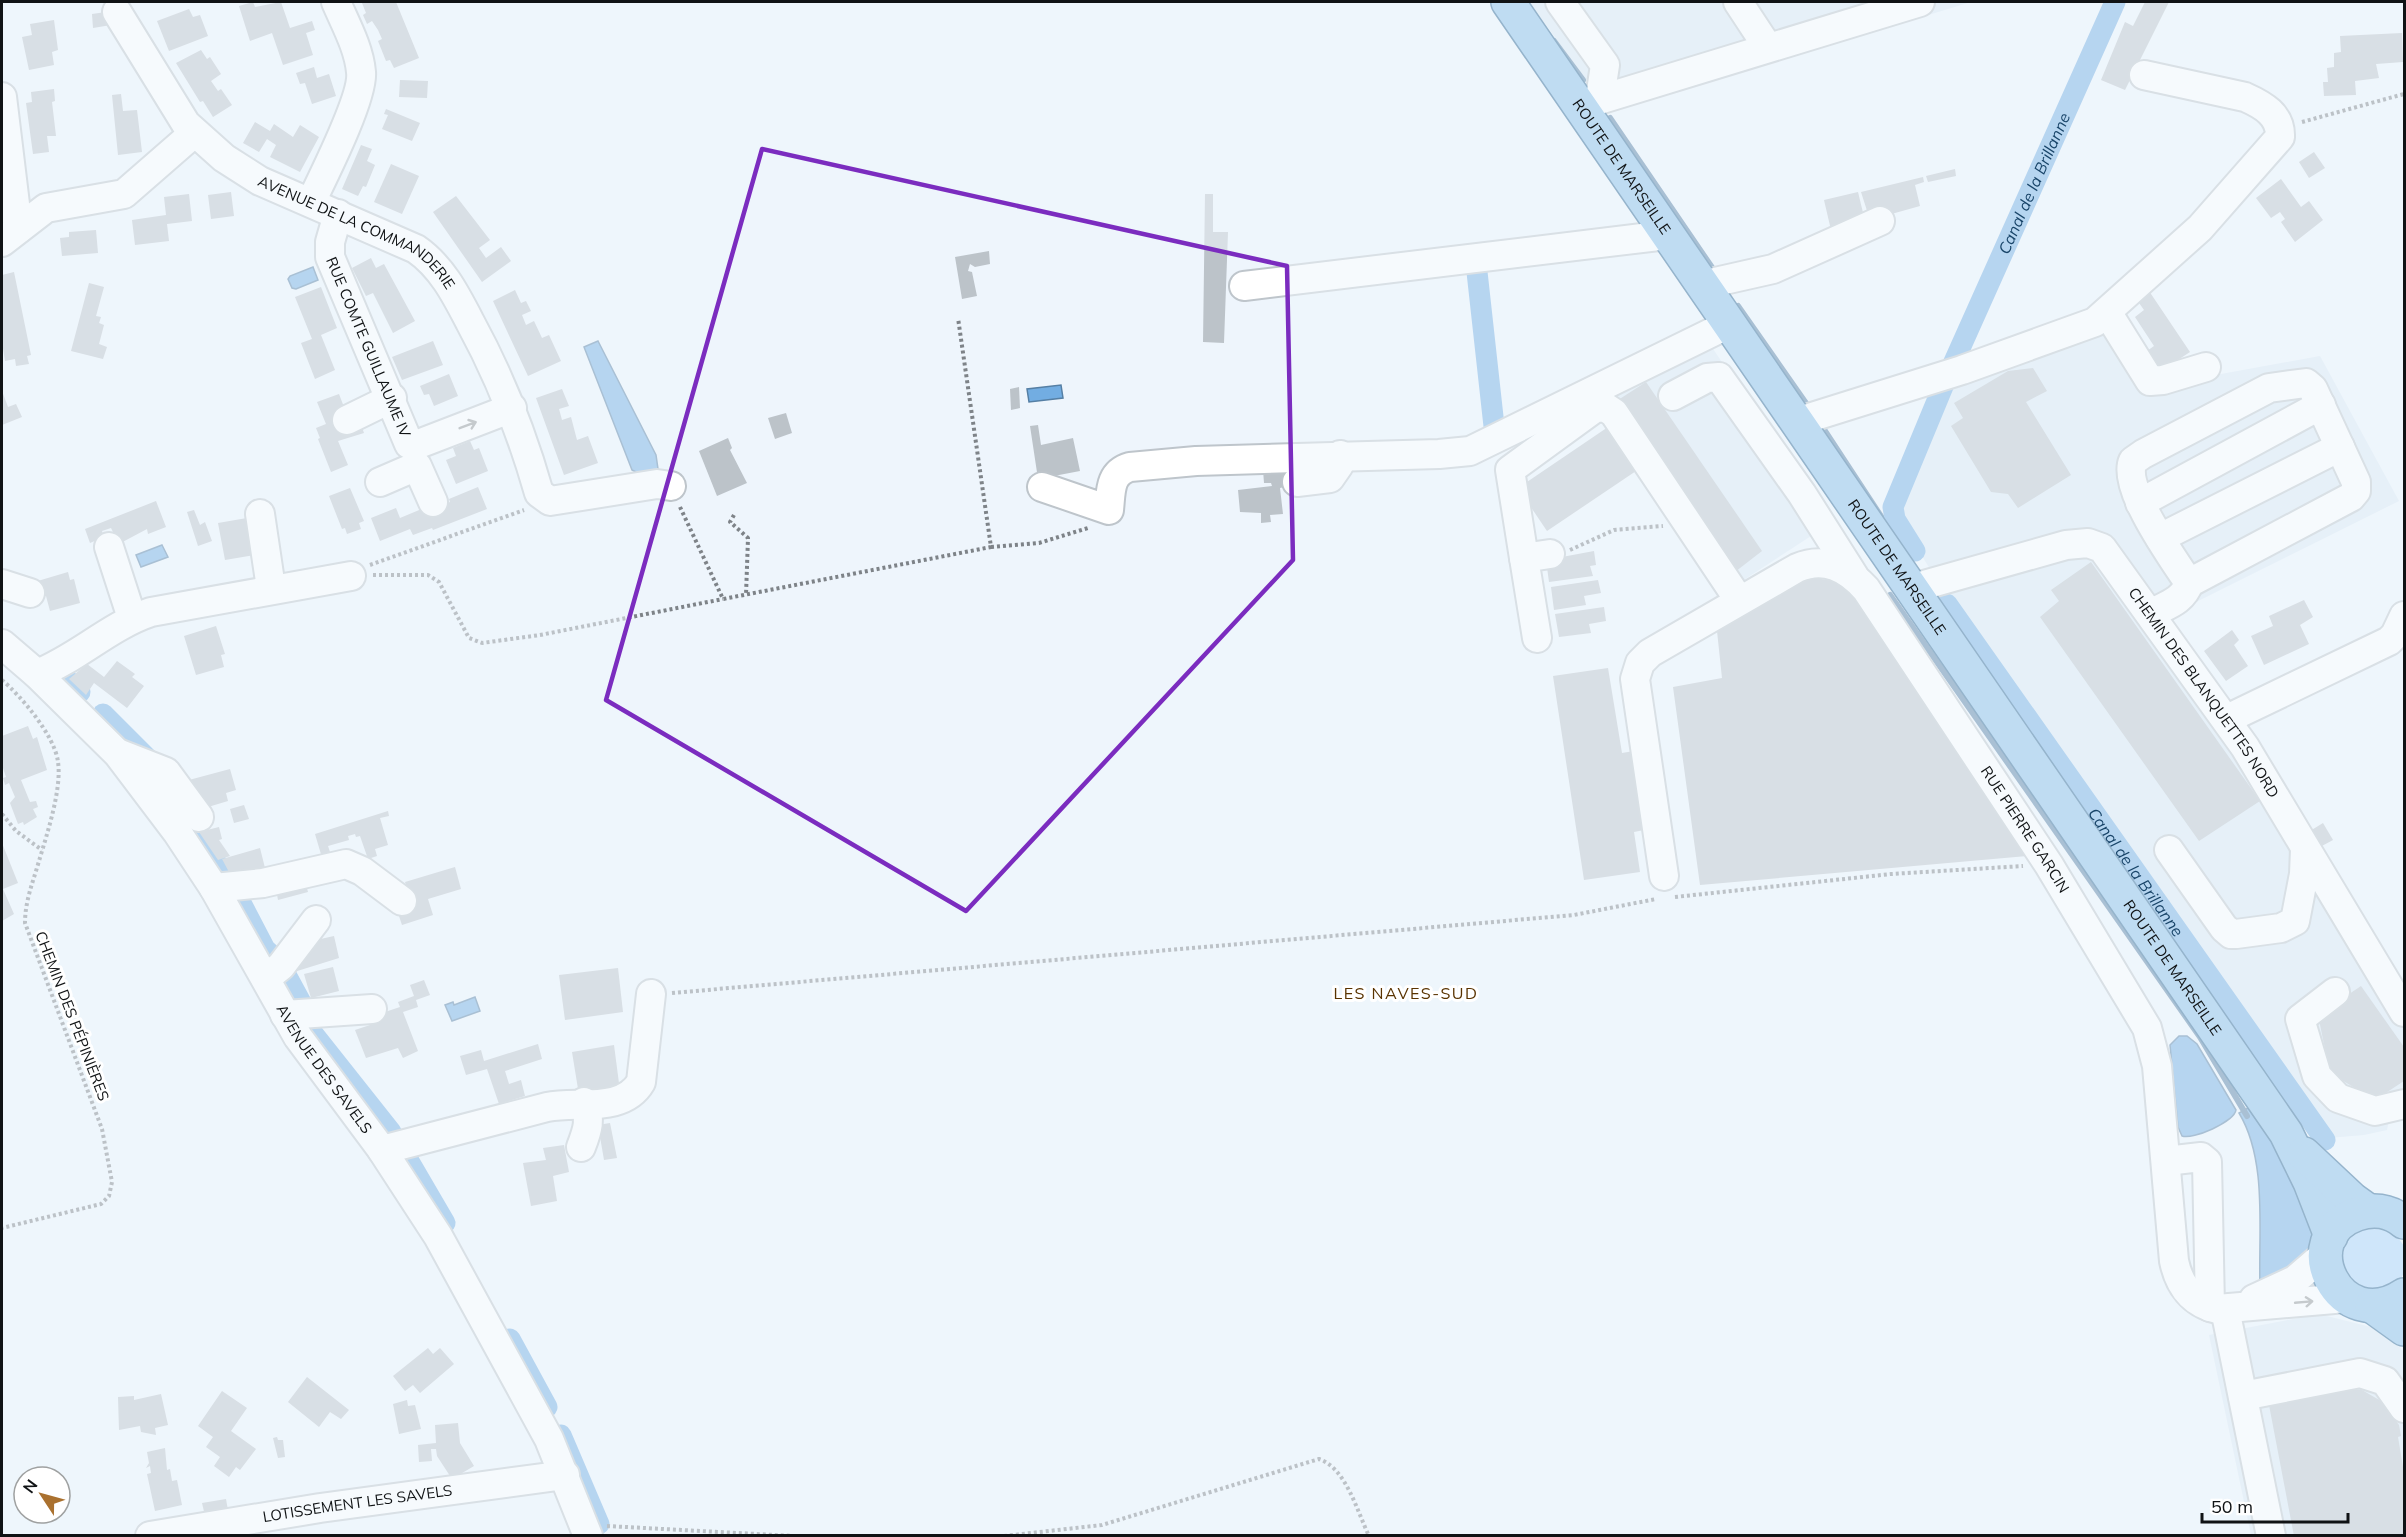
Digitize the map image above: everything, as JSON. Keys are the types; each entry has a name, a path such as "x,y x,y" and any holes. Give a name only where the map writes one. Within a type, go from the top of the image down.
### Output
{"main road":[{"name":"ROUTE DE MARSEILLE","path":"1508,2 1589,102 1667,235 2286,1133 2316,1166 2391,1211"},
{"name":"ROUTE DE MARSEILLE","path":"2286,1133 2310,1182 2328,1245 2332,1283 2359,1302"},
{"path":"2328,1245 2349,1217 2391,1211"},
{"path":"2359,1302 2388,1305 2404,1295"},
{"path":"2359,1302 2404,1329"}],"street":[{"path":"311,202 347,119 361,77 357,55 336,2"},
{"path":"1560,2 1605,65 1589,102"},
{"path":"1738,2 1767,46"},
{"path":"1589,102 1767,46 1920,2"},
{"name":"AVENUE DE LA COMMANDERIE","path":"117,12 158,83 194,133 241,170 416,249 431,260 459,301 494,366 512,408 544,497"},
{"path":"1796,422 1962,370 2084,328 2107,312 2200,228 2276,144 2280,127 2270,112 2244,98 2144,75"},
{"path":"2,98 10,236"},
{"path":"10,236 37,213 52,206 124,194 194,133"},
{"name":"RUE COMTE GUILLAUME IV","path":"338,214 330,242 330,258 377,415 407,441 405,467"},
{"path":"1702,285 1773,269 1880,221"},
{"path":"1244,285 1667,235"},
{"path":"2107,312 2150,381 2163,380 2206,367"},
{"path":"1042,487 1109,510 1115,477 1122,469 1130,467 1196,461 1340,455 1439,454 1470,451 1729,324"},
{"path":"1673,396 1707,378 1719,377 1802,494 1855,577"},
{"path":"2152,614 2180,599 2186,593 2189,583 2351,497 2356,491 2356,482 2321,405 2313,389 2306,382 2269,388 2143,454 2131,465 2140,503 2189,583"},
{"path":"2140,503 2321,405"},
{"path":"1538,638 1537,556 1510,470 1538,448 1600,407 1610,409 1614,413 1739,600"},
{"name":"RUE COMTE GUILLAUME IV","path":"405,467 512,408"},
{"path":"2160,538 2340,447"},
{"path":"426,505 405,467 448,452"},
{"path":"1297,482 1330,478 1339,465 1340,455"},
{"path":"544,497 657,484 670,486"},
{"path":"261,514 271,588"},
{"name":"CHEMIN DES BLANQUETTES NORD","path":"1910,589 2066,545 2088,543 2108,553 2227,719 2404,1012"},
{"path":"109,547 132,618"},
{"name":"RUE PIERRE GARCIN","path":"1664,891 1635,679 1636,669 1644,657 1739,600 1804,565 1829,564 1844,569 1855,577 1866,590 2049,865 2140,1014 2151,1038 2157,1066 2176,1270 2182,1285 2192,1296 2217,1308"},
{"path":"37,674 69,660 132,618 165,608 236,607 271,588 358,567"},
{"path":"2,584 30,593"},
{"path":"2227,719 2389,641 2395,635 2404,616"},
{"name":"AVENUE DES SAVELS","path":"2,644 37,674 87,708 118,754 177,831 214,888 285,1015 313,1059 382,1150 438,1236 532,1406 565,1475 587,1531"},
{"path":"118,754 166,772 199,817"},
{"path":"2169,850 2224,928 2231,934 2236,934 2281,928 2295,921 2304,874 2305,849"},
{"path":"214,888 263,887 312,875 339,865 354,866 402,901"},
{"path":"266,978 281,966 316,920"},
{"path":"2335,992 2307,1012 2300,1023 2319,1080 2341,1101 2370,1110 2404,1104"},
{"path":"382,1150 485,1114 584,1102 614,1103 636,1091 641,1082 651,994"},
{"path":"285,1015 372,1009"},
{"path":"581,1147 589,1126 589,1116 584,1102"},
{"path":"2166,1161 2202,1157 2207,1162 2217,1308 2242,1396 2271,1536"},
{"path":"2217,1308 2282,1288 2311,1269 2328,1245"},
{"path":"2217,1308 2359,1302"},
{"path":"2242,1396 2360,1373 2385,1381 2399,1397 2404,1408"},
{"name":"LOTISSEMENT LES SAVELS","path":"150,1536 441,1479 565,1475"}],"path":[{"path":"2280,127 2346,112 2404,94"},
{"path":"958,318 991,547"},
{"path":"670,486 723,599"},
{"path":"358,567 544,497"},
{"path":"358,567 428,575 444,588 469,638 482,643 540,635 991,547 1039,543 1084,530 1101,520 1109,510"},
{"path":"734,515 730,522 748,538 746,595"},
{"path":"1537,556 1579,548 1614,530 1667,526 1684,519"},
{"name":"CHEMIN DES PÉPINIÈRES","path":"2,680 23,701 57,754 59,764 57,789 28,895 25,923 102,1129 112,1182 109,1196 101,1204 2,1228"},
{"path":"2,814 16,831 42,850"},
{"path":"651,994 1562,916 1664,891 2049,865"},
{"path":"1004,1536 1102,1525 1319,1459 1330,1463 1338,1472 1369,1536"},
{"path":"587,1531 616,1526 794,1536"}],"highlighted area":[{"path":"762,149 1287,266 1293,560 966,911 606,700"}],"shaded area":[{"path":"1529,2 1971,2 1610,112"},
{"path":"313,267 318,280 296,289 292,288 288,279 290,276"},
{"path":"2105,324 2150,387 2320,356 2399,501 2152,624 2404,1021 2404,1116 2389,1120 2387,1130 2364,1135 2328,1138 2233,997 1951,603 1896,514 1953,379"},
{"path":"598,341 656,455 658,469 652,473 643,474 632,470 584,347"},
{"path":"1709,343 1831,523 1736,585 1609,396"},
{"path":"1061,385 1063,398 1029,402 1027,389"},
{"path":"162,545 168,557 141,567 136,555"},
{"path":"475,997 480,1011 452,1021 445,1005 453,1002 454,1005"},
{"path":"2179,1036 2187,1036 2197,1044 2236,1110 2234,1115 2221,1125 2187,1137 2182,1136 2178,1127 2170,1045"},
{"path":"2248,1108 2281,1154 2303,1191 2314,1228 2313,1243 2310,1249 2290,1268 2260,1288 2258,1175 2248,1132 2239,1113"},
{"path":"2373,1225 2394,1232 2404,1246 2404,1273 2399,1282 2379,1293 2348,1282 2340,1250 2353,1231"},
{"path":"2319,1314 2383,1330 2404,1352 2404,1535 2251,1535 2209,1335"}],"building":[{"path":"253,2 255,7 281,2 290,28 312,21 315,30 306,33 313,55 283,65 272,33 250,41 239,6"},
{"path":"396,2 419,58 394,68 390,60 386,61 378,41 382,39 378,30 372,21 367,24 363,15 366,13 362,3"},
{"path":"2145,2 2169,2 2125,90 2101,80 2125,22 2133,26"},
{"path":"189,9 193,17 200,15 208,36 169,51 157,21"},
{"path":"106,12 111,25 93,28 92,14"},
{"path":"54,20 58,50 52,52 54,65 29,70 22,37 32,35 30,24"},
{"path":"2402,33 2403,62 2376,64 2379,78 2355,81 2356,95 2324,96 2323,82 2328,82 2327,68 2334,67 2334,53 2341,52 2340,36"},
{"path":"201,50 207,59 210,57 221,74 211,81 218,91 221,89 232,105 213,117 203,101 200,102 176,63"},
{"path":"314,67 317,78 329,74 336,96 312,104 305,83 300,84 296,73"},
{"path":"400,80 428,81 427,98 399,97"},
{"path":"54,89 55,101 52,102 56,136 47,136 49,152 33,154 26,103 32,102 31,92"},
{"path":"121,94 123,111 137,110 142,152 118,155 112,95"},
{"path":"386,109 420,123 412,141 382,129 388,115 384,114"},
{"path":"255,122 270,131 274,124 293,137 300,125 319,137 300,172 270,157 276,145 267,139 259,152 243,143"},
{"path":"361,145 372,149 367,161 375,165 366,187 363,186 358,196 342,189"},
{"path":"2314,152 2325,168 2309,178 2299,162"},
{"path":"391,164 419,176 402,214 374,202"},
{"path":"1955,169 1956,176 1928,182 1926,176"},
{"path":"1923,177 1924,182 1915,185 1920,206 1870,220 1861,192"},
{"path":"2281,179 2301,207 2309,201 2323,220 2295,242 2281,222 2285,219 2280,212 2271,218 2256,198"},
{"path":"231,192 234,216 211,219 208,195"},
{"path":"1858,192 1865,221 1831,230 1824,200"},
{"path":"189,194 192,221 167,224 169,241 135,245 132,220 166,215 164,197"},
{"path":"1205,194 1213,194 1213,232 1228,232 1224,343 1203,342"},
{"path":"456,196 490,240 479,248 486,258 501,247 511,261 482,282 433,212"},
{"path":"96,230 98,253 62,256 60,238 69,237 69,232"},
{"path":"989,251 990,264 975,267 970,264 968,271 972,272 977,296 962,299 955,257"},
{"path":"371,258 376,268 384,264 415,321 393,333 373,293 366,296 352,268"},
{"path":"14,272 31,355 27,356 29,364 16,366 15,359 5,361 2,342 2,275"},
{"path":"89,283 104,287 96,316 101,317 99,323 104,325 99,344 107,347 103,359 71,351"},
{"path":"321,287 337,328 321,335 335,370 315,379 301,343 312,339 295,297"},
{"path":"515,290 521,303 526,301 531,311 522,315 526,325 534,321 542,338 549,335 561,361 528,376 493,301"},
{"path":"2149,291 2190,352 2155,375 2140,356 2154,346 2135,317 2144,310 2137,300"},
{"path":"433,341 443,365 402,380 392,357"},
{"path":"2033,368 2047,391 2026,402 2071,475 2018,508 2008,494 1991,492 1951,426 1963,418 1954,403 2008,371"},
{"path":"449,374 458,396 434,406 429,394 424,395 420,386"},
{"path":"1646,382 1762,551 1731,575 1615,402"},
{"path":"1019,387 1020,408 1011,410 1010,389"},
{"path":"562,389 569,406 559,409 562,420 571,417 577,440 588,436 598,463 564,475 536,398"},
{"path":"2,391 8,407 16,404 22,417 2,425"},
{"path":"339,394 347,415 360,422 364,433 338,441 348,465 331,472 318,439 320,438 316,428 326,424 317,402"},
{"path":"786,413 792,433 775,439 768,418"},
{"path":"1038,425 1041,445 1073,438 1080,471 1038,479 1030,426"},
{"path":"1611,425 1639,469 1547,531 1518,488"},
{"path":"728,438 732,448 730,450 747,483 717,496 699,451"},
{"path":"470,441 474,450 479,448 488,471 456,484 446,460 456,456 453,448"},
{"path":"1283,469 1284,487 1280,488 1283,514 1270,515 1271,522 1261,523 1261,513 1240,512 1238,490 1272,486 1271,483 1264,483 1263,470"},
{"path":"478,487 487,509 433,530 432,528 413,535 410,529 380,541 371,518 396,508 400,518 424,508 438,507 450,502 449,499"},
{"path":"350,488 364,521 359,523 361,529 347,534 345,528 342,529 329,496"},
{"path":"156,501 166,527 148,534 147,529 115,546 110,533 113,532 111,528 102,531 104,537 90,543 85,529"},
{"path":"194,510 200,525 205,522 212,541 198,546 187,512"},
{"path":"247,518 261,554 225,560 218,523"},
{"path":"1594,551 1596,565 1590,566 1593,576 1549,582 1546,560"},
{"path":"2091,562 2260,801 2199,841 2040,617 2059,601 2051,590"},
{"path":"68,572 70,580 74,579 80,603 50,611 46,596 36,599 31,583"},
{"path":"1816,578 1839,582 1854,595 2027,856 1700,885 1673,687 1722,678 1717,631 1720,625 1800,579"},
{"path":"1598,580 1601,593 1584,596 1586,605 1554,610 1551,587"},
{"path":"2304,600 2313,617 2300,625 2309,644 2264,665 2251,636 2273,626 2269,616"},
{"path":"1604,607 1606,621 1589,624 1591,633 1559,637 1555,614"},
{"path":"216,626 225,654 221,655 224,667 196,675 184,636"},
{"path":"2232,630 2239,640 2234,645 2248,666 2226,681 2204,651"},
{"path":"117,661 135,674 132,677 144,686 127,708 94,683 86,695 69,679 87,664 104,677"},
{"path":"1608,668 1622,753 1634,751 1649,829 1634,832 1640,872 1584,880 1553,676"},
{"path":"28,726 33,739 37,737 47,770 21,780 30,802 36,801 38,807 33,809 37,817 24,825 23,822 18,824 10,803 15,797 9,783 5,785 3,778 6,777 2,765 2,736"},
{"path":"230,769 236,790 226,793 228,801 198,810 189,780"},
{"path":"244,805 249,819 234,823 230,809"},
{"path":"388,811 389,816 380,818 388,845 375,849 377,856 368,859 360,836 356,837 355,834 348,836 349,840 328,846 332,858 323,861 315,834"},
{"path":"2323,823 2333,840 2320,847 2310,831"},
{"path":"219,827 222,839 219,840 230,856 218,860 199,832"},
{"path":"2,843 18,883 3,889 14,914 2,921"},
{"path":"260,848 265,868 230,874 222,859"},
{"path":"455,867 461,889 428,899 433,915 402,925 396,907 411,902 405,882"},
{"path":"304,877 308,892 278,900 275,884"},
{"path":"334,936 339,958 294,972 293,967 301,965 298,953 307,942"},
{"path":"333,967 339,991 311,998 304,974"},
{"path":"618,968 623,1012 565,1020 559,975"},
{"path":"424,980 430,995 416,1000 418,1007 403,1012 418,1051 403,1058 398,1048 366,1058 355,1030 370,1025 369,1021 386,1014 385,1012 400,1007 398,1002 414,996 410,985"},
{"path":"2361,986 2404,1047 2404,1081 2375,1100 2330,1073 2318,1015"},
{"path":"538,1044 542,1059 505,1071 509,1084 521,1080 525,1096 499,1104 487,1069 466,1075 460,1056 481,1050 484,1061"},
{"path":"614,1045 620,1091 579,1095 572,1052"},
{"path":"610,1123 617,1158 604,1160 598,1125"},
{"path":"564,1145 569,1172 553,1176 557,1201 531,1206 523,1163 546,1160 543,1148"},
{"path":"428,1348 433,1354 440,1348 454,1364 420,1393 413,1385 405,1391 393,1376"},
{"path":"307,1377 349,1410 341,1419 330,1412 319,1427 288,1402"},
{"path":"2344,1388 2362,1390 2381,1401 2399,1425 2401,1436 2398,1437 2404,1473 2404,1536 2294,1536 2269,1405"},
{"path":"222,1391 247,1408 231,1431 256,1449 240,1470 236,1467 229,1477 214,1466 220,1457 206,1447 213,1437 198,1426"},
{"path":"161,1394 168,1425 155,1428 156,1435 141,1432 140,1426 119,1430 118,1397 134,1396 134,1400"},
{"path":"407,1400 408,1406 415,1405 421,1429 399,1434 393,1404"},
{"path":"458,1423 460,1443 474,1466 452,1479 437,1456 436,1449 431,1449 432,1461 419,1462 418,1445 436,1443 435,1425"},
{"path":"277,1437 278,1440 283,1440 285,1457 278,1458 273,1438"},
{"path":"165,1448 167,1470 170,1469 172,1481 177,1480 182,1505 155,1511 147,1474 151,1473 150,1466 146,1468 149,1463 147,1452"},
{"path":"226,1499 229,1516 206,1520 202,1503"}],"waterway":[{"name":"Canal de la Brillanne","path":"1953,364 2115,2"},
{"path":"1554,41 1583,80"},
{"path":"1610,118 1713,269"},
{"path":"1477,272 1494,426"},
{"path":"1738,306 1810,409"},
{"name":"Canal de la Brillanne","path":"1915,551 1895,519 1893,507 1944,384"},
{"path":"1821,425 1888,527"},
{"path":"1890,595 2200,1037 2247,1116"},
{"name":"Canal de la Brillanne","path":"1947,604 2325,1140"},
{"path":"65,678 80,692"},
{"path":"103,714 148,759"},
{"path":"175,807 223,872"},
{"path":"240,901 265,949 275,958"},
{"path":"285,973 304,1008"},
{"path":"2229,1023 2232,1027 2243,1023"},
{"path":"307,1026 391,1132"},
{"path":"403,1151 445,1223"},
{"path":"510,1339 547,1407"},
{"path":"561,1435 599,1524"}],"district":[{"name":"LES NAVES-SUD","path":"1406,993"}]}
